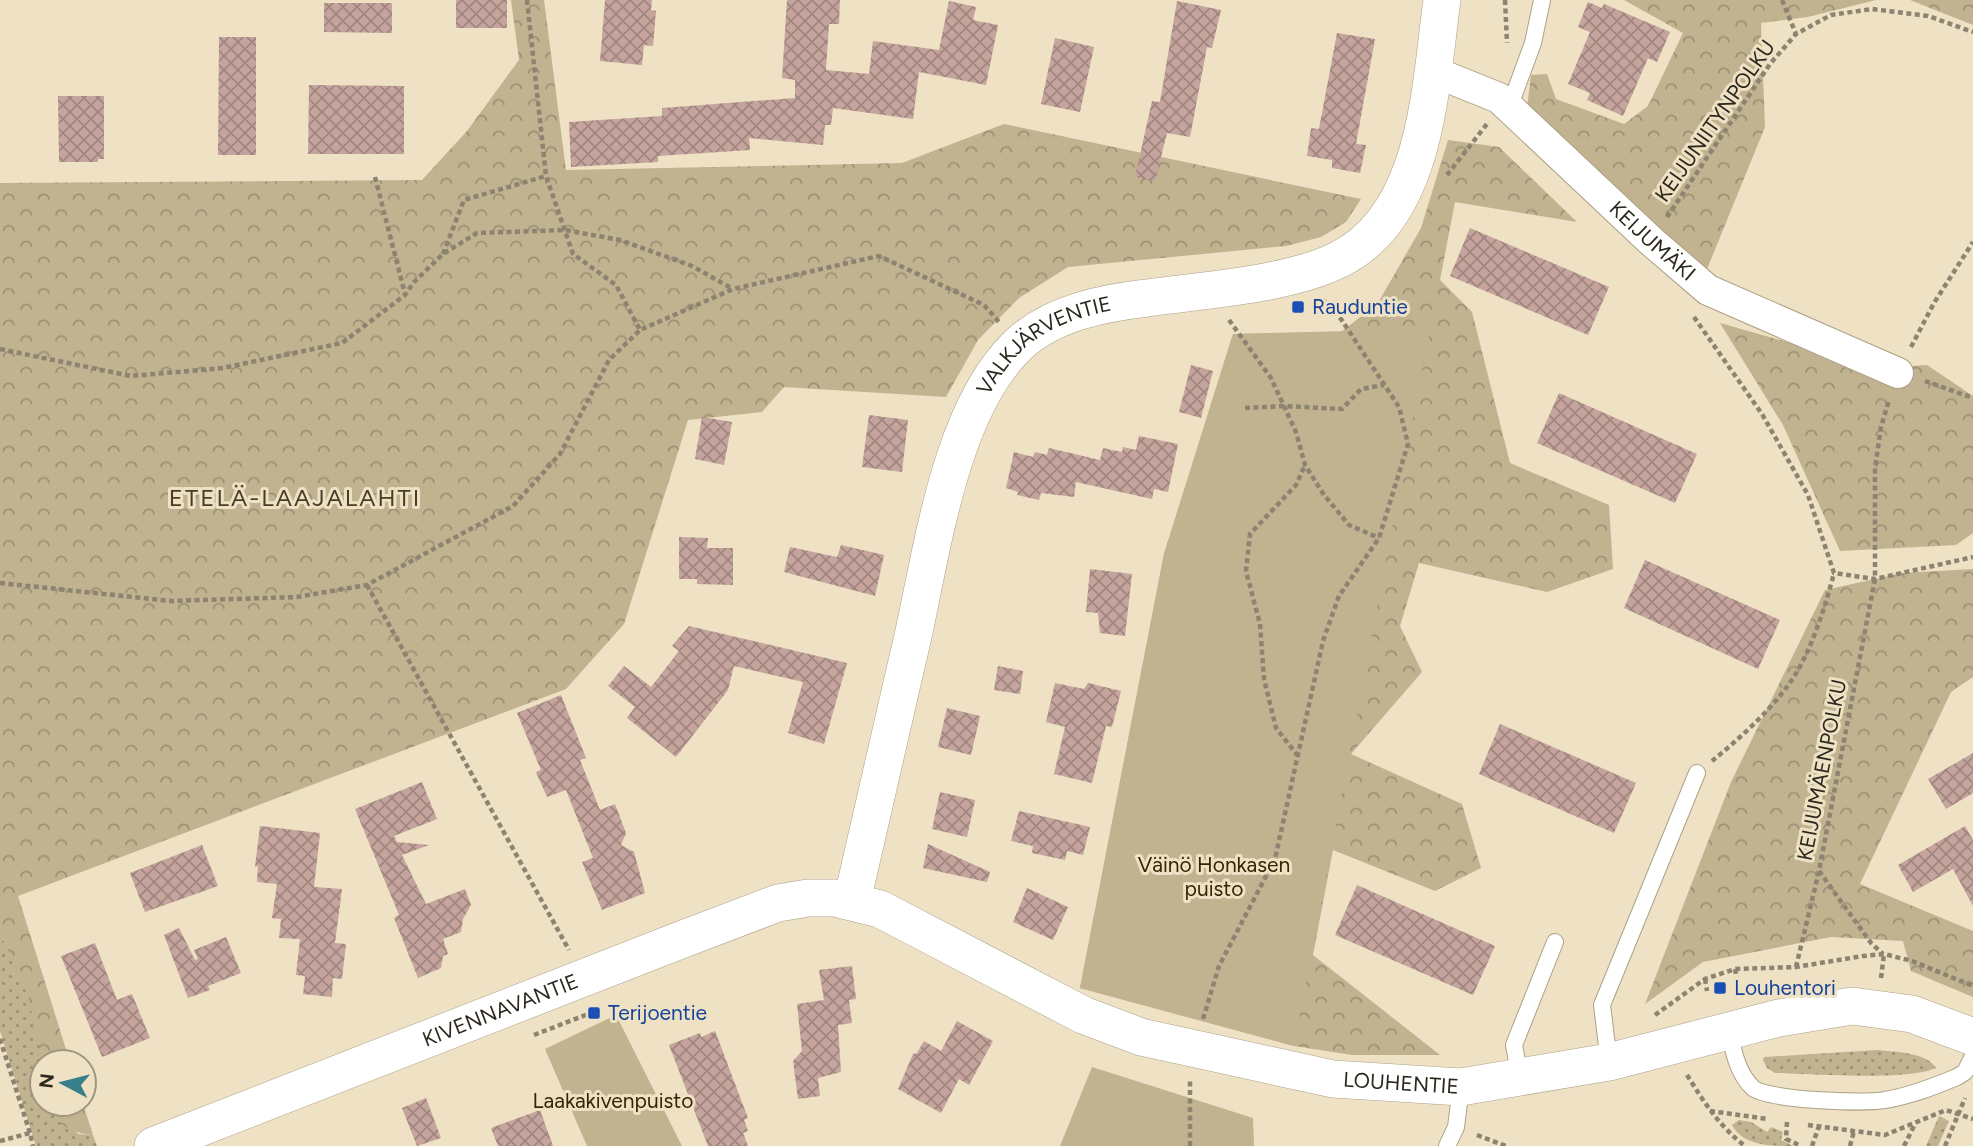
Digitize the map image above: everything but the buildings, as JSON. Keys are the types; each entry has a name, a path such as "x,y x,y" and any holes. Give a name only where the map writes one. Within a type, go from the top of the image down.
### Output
{"street":[{"name":"VALKJÄRVENTIE","path":"852,901 950,476 977,401 993,373 1019,344 1046,323 1110,302 1237,286 1324,289 1361,246 1384,225 1401,199 1415,164 1442,0"},
{"name":"KEIJUMÄKI","path":"1432,71 1499,98 1504,119 1708,290 1898,373"},
{"name":"KIVENNAVANTIE","path":"153,1146 779,903 808,898 852,901"},
{"name":"LOUHENTIE","path":"852,901 880,909 1083,1015 1141,1037 1333,1079 1461,1087 1609,1062 1652,1049 1732,1044 1816,1010 1865,1007 1912,1014 1973,1037"}],"lane":[{"path":"1504,119 1533,43 1542,0"},
{"path":"1609,1062 1602,1005 1697,773"},
{"path":"1520,1078 1514,1045 1555,942"},
{"path":"1732,1044 1746,1079 1765,1095 1861,1102 1928,1089 1965,1072 1973,1056"},
{"path":"1447,1146 1456,1127 1461,1087"}],"path":[{"path":"527,0 545,177 573,254 616,285 640,330"},
{"path":"1505,0 1507,50"},
{"path":"1782,0 1797,34"},
{"name":"KEIJUNIITYNPOLKU","path":"1651,241 1770,64 1797,34 1831,15 1872,9 1927,16 1973,32"},
{"path":"1442,181 1489,120 1504,119"},
{"path":"375,177 405,295"},
{"path":"443,254 464,200 545,177"},
{"path":"0,349 131,376 223,368 342,342 405,295 414,282 443,254 477,233 565,230 620,240 692,265 733,289"},
{"path":"0,583 171,601 297,597 367,585 513,506 560,454 609,360 640,330 733,289 879,256 984,305 1001,323"},
{"path":"1201,1026 1219,967 1275,859 1323,641 1339,596 1379,538 1408,444 1399,407 1324,289 1311,304"},
{"path":"1690,310 1762,414 1808,495 1834,573 1824,611 1790,683 1739,739 1697,773"},
{"path":"1239,315 1226,316 1271,378 1305,465 1349,525 1379,538"},
{"path":"1898,373 1973,398"},
{"path":"1245,408 1284,406 1342,409 1361,389 1384,386"},
{"path":"1298,755 1276,728 1264,679 1260,624 1246,571 1250,534 1296,485 1305,465"},
{"path":"1834,573 1875,579 1973,557"},
{"name":"KEIJUMÄENPOLKU","path":"1796,967 1819,871 1875,579"},
{"path":"367,585 584,978"},
{"path":"1819,871 1871,943 1884,954"},
{"path":"1652,1049 1645,1023 1704,979 1735,969 1796,967 1884,954 1912,961 1973,986"},
{"path":"1735,969 1738,983"},
{"path":"1704,979 1707,991"},
{"path":"0,1039 33,1146"},
{"path":"1732,1044 1686,1074 1728,1133 1745,1146"},
{"path":"1945,1146 1965,1098 1973,1095"},
{"path":"1190,1096 1190,1146"},
{"path":"1946,1110 1973,1119"},
{"path":"1787,1122 1786,1139 1801,1146"},
{"path":"1904,1146 1915,1123"},
{"path":"1812,1146 1819,1126"},
{"path":"1456,1127 1506,1146"},
{"path":"1850,1146 1854,1131"},
{"path":"0,1141 30,1133"}],"green space":[{"path":"511,0 544,0 566,170 902,163 1004,124 1361,199 1346,222 1321,237 1286,246 1068,267 1019,298 978,340 946,397 784,387 762,412 688,420 624,624 566,689 18,896 66,1048 40,1048 28,996 0,933 0,183 422,180 467,131 519,60"},
{"path":"1624,0 1876,0 1808,17 1761,23 1765,127 1705,274 1624,194 1527,108 1531,75 1547,74 1556,99 1624,124 1648,106 1683,33"},
{"path":"1910,0 1973,0 1973,25"},
{"name":"Väinö Honkasen puisto","path":"1448,140 1499,147 1577,222 1455,202 1440,280 1472,312 1510,463 1609,505 1613,569 1547,592 1419,563 1400,626 1422,672 1351,754 1462,804 1481,868 1435,891 1333,850 1313,955 1440,1055 1352,1055 1294,1046 1080,988 1164,554 1233,334 1341,332 1378,303 1421,228"},
{"path":"1720,323 1880,368 1927,365 1973,396 1973,533 1956,545 1840,551 1783,425"},
{"name":"Väinö Honkasen puisto","path":"1430,329 1294,1046 1080,988 1164,554 1233,334"},
{"path":"1973,569 1973,677 1951,692 1860,884 1973,931 1973,997 1911,971 1903,941 1831,937 1703,962 1645,1004 1731,782 1825,590 1902,573"},
{"path":"0,933 28,996 42,1046 28,1048 28,1118 63,1118 78,1134 93,1135 97,1146 36,1146 0,1031"},
{"name":"Laakakivenpuisto","path":"616,1015 682,1146 587,1146 545,1049"},
{"path":"1877,1050 1918,1056 1936,1068 1882,1076 1775,1073 1767,1068 1763,1060 1764,1057"},
{"path":"1092,1067 1253,1118 1254,1146 1060,1146"},
{"path":"1939,1116 1949,1121 1938,1146 1926,1146"},
{"path":"57,1118 88,1118 93,1135 78,1132 60,1123"},
{"path":"1739,1120 1751,1122 1767,1132 1771,1127 1783,1132 1781,1140 1793,1146 1750,1141 1732,1125"}],"place":[{"name":"Rauduntie","path":"1298,307"},
{"name":"Louhentori","path":"1720,988"},
{"name":"Terijoentie","path":"594,1013"}],"district":[{"name":"ETELÄ-LAAJALAHTI","path":"295,498"}]}
